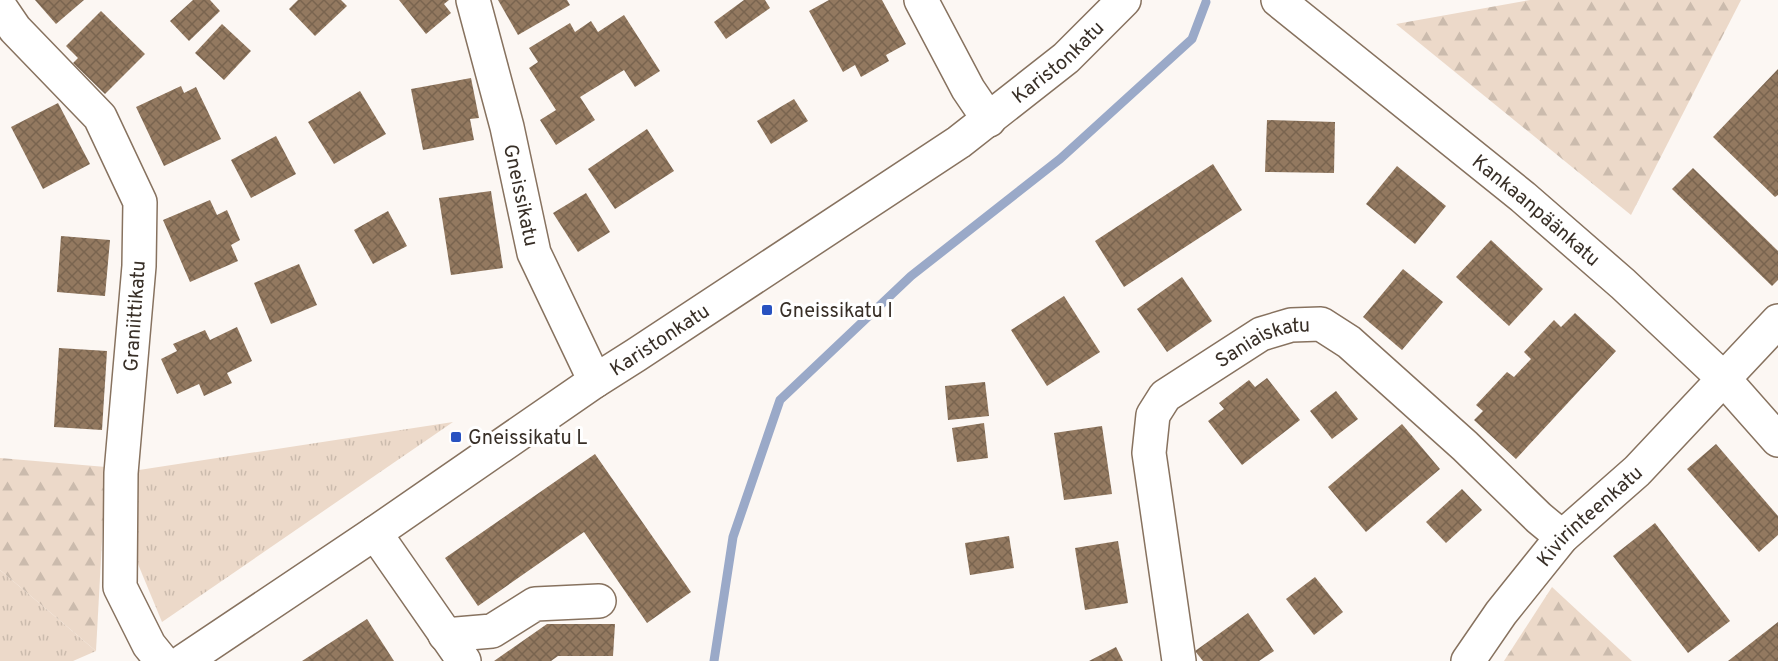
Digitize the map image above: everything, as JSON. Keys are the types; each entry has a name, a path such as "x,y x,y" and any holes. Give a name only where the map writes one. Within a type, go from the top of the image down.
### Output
{"street":[{"name":"Gneissikatu","path":"473,0 507,127 534,253 595,381"},
{"path":"921,0 968,89 989,120"},
{"name":"Karistonkatu","path":"184,661 595,381 920,168 989,120 1066,58 1124,0"},
{"name":"Kankaanpäänkatu","path":"1278,0 1523,197 1623,284 1723,378 1778,440"},
{"name":"Graniittikatu","path":"0,7 15,30 100,117 140,202 139,266 121,473 120,587 149,645 162,661"},
{"name":"Kivirinteenkatu","path":"1468,661 1501,613 1562,537 1637,471 1778,321"},
{"name":"Saniaiskatu","path":"1179,661 1149,453 1153,415 1165,396 1261,334 1291,325 1321,324 1349,342 1562,537"},
{"path":"375,533 453,652 536,604 599,601"}],"green space":[{"path":"1530,0 1741,0 1631,215 1396,24"},
{"path":"453,422 162,622 133,552 139,470"},
{"path":"0,458 106,467 96,651 0,570"},
{"path":"0,570 96,651 73,661 0,661"},
{"path":"1552,587 1632,661 1504,661"}],"building":[{"path":"35,0 84,0 56,24"},
{"path":"193,0 210,0 220,11 189,41 170,21"},
{"path":"298,0 341,0 347,6 315,36 289,9"},
{"path":"399,0 449,0 444,4 451,13 426,34"},
{"path":"498,0 567,0 570,5 518,35"},
{"path":"744,0 765,0 770,8 726,39 714,22"},
{"path":"829,0 882,0 906,44 886,55 889,61 861,77 855,65 843,72 809,11"},
{"path":"101,11 145,54 105,94 73,63 78,58 66,46"},
{"path":"624,15 660,71 635,87 624,70 580,97 595,120 556,145 540,120 556,110 529,68 538,62 529,48 570,23 575,32 591,21 598,32"},
{"path":"222,24 251,51 224,80 195,53"},
{"path":"1778,69 1778,195 1775,197 1713,137"},
{"path":"471,78 479,118 470,119 474,140 423,150 411,89"},
{"path":"181,86 184,93 196,87 221,139 164,166 136,107"},
{"path":"360,91 386,134 334,164 308,122"},
{"path":"794,99 808,121 771,144 757,121"},
{"path":"58,103 90,164 43,189 11,127"},
{"path":"1267,120 1335,122 1334,173 1265,172"},
{"path":"647,129 674,171 615,209 588,169"},
{"path":"276,136 296,174 251,198 231,160"},
{"path":"1213,164 1242,210 1124,287 1095,241"},
{"path":"1397,166 1446,206 1415,244 1366,204"},
{"path":"1693,168 1778,251 1778,280 1772,286 1672,189"},
{"path":"491,191 503,268 451,275 439,198"},
{"path":"586,193 610,232 578,252 553,213"},
{"path":"210,200 217,215 227,210 240,240 231,245 238,261 190,282 163,220"},
{"path":"388,211 407,246 373,264 354,230"},
{"path":"61,236 110,240 105,296 57,292"},
{"path":"1491,240 1543,289 1509,326 1456,277"},
{"path":"299,264 317,305 271,324 254,283"},
{"path":"1403,269 1443,302 1402,350 1363,317"},
{"path":"1182,277 1212,321 1167,352 1137,309"},
{"path":"1064,296 1100,352 1047,386 1011,330"},
{"path":"1575,313 1616,351 1516,459 1474,420 1483,411 1476,405 1507,372 1514,377 1531,359 1524,352 1554,320 1561,327"},
{"path":"237,327 252,361 227,373 232,383 204,396 199,384 177,394 161,359 177,351 173,344 205,330 210,340"},
{"path":"59,348 107,351 102,430 54,427"},
{"path":"1267,378 1300,420 1242,465 1208,421 1224,409 1219,403 1249,380 1255,387"},
{"path":"985,382 989,416 948,420 945,386"},
{"path":"1336,391 1358,419 1332,439 1310,411"},
{"path":"984,423 988,458 957,462 952,428"},
{"path":"1402,424 1440,469 1366,532 1328,487"},
{"path":"1102,426 1112,494 1064,500 1054,433"},
{"path":"1716,444 1778,516 1778,535 1759,552 1687,469"},
{"path":"595,454 691,592 647,623 584,532 478,606 445,558"},
{"path":"1462,489 1482,510 1446,543 1426,522"},
{"path":"1655,523 1730,621 1688,653 1613,556"},
{"path":"1009,536 1014,568 970,575 965,543"},
{"path":"1118,541 1128,603 1085,610 1075,548"},
{"path":"1315,577 1343,612 1314,635 1286,599"},
{"path":"1248,613 1274,651 1259,661 1203,661 1195,651"},
{"path":"367,619 394,661 302,661"},
{"path":"1778,622 1778,661 1728,661"},
{"path":"547,624 615,624 613,656 558,656 551,661 494,661"},
{"path":"1116,647 1123,661 1089,661"}],"waterway":[{"path":"714,661 733,537 780,400 911,276 1060,159 1192,39 1206,2"}],"place":[{"name":"Gneissikatu I","path":"767,310"},
{"name":"Gneissikatu L","path":"456,437"}]}
